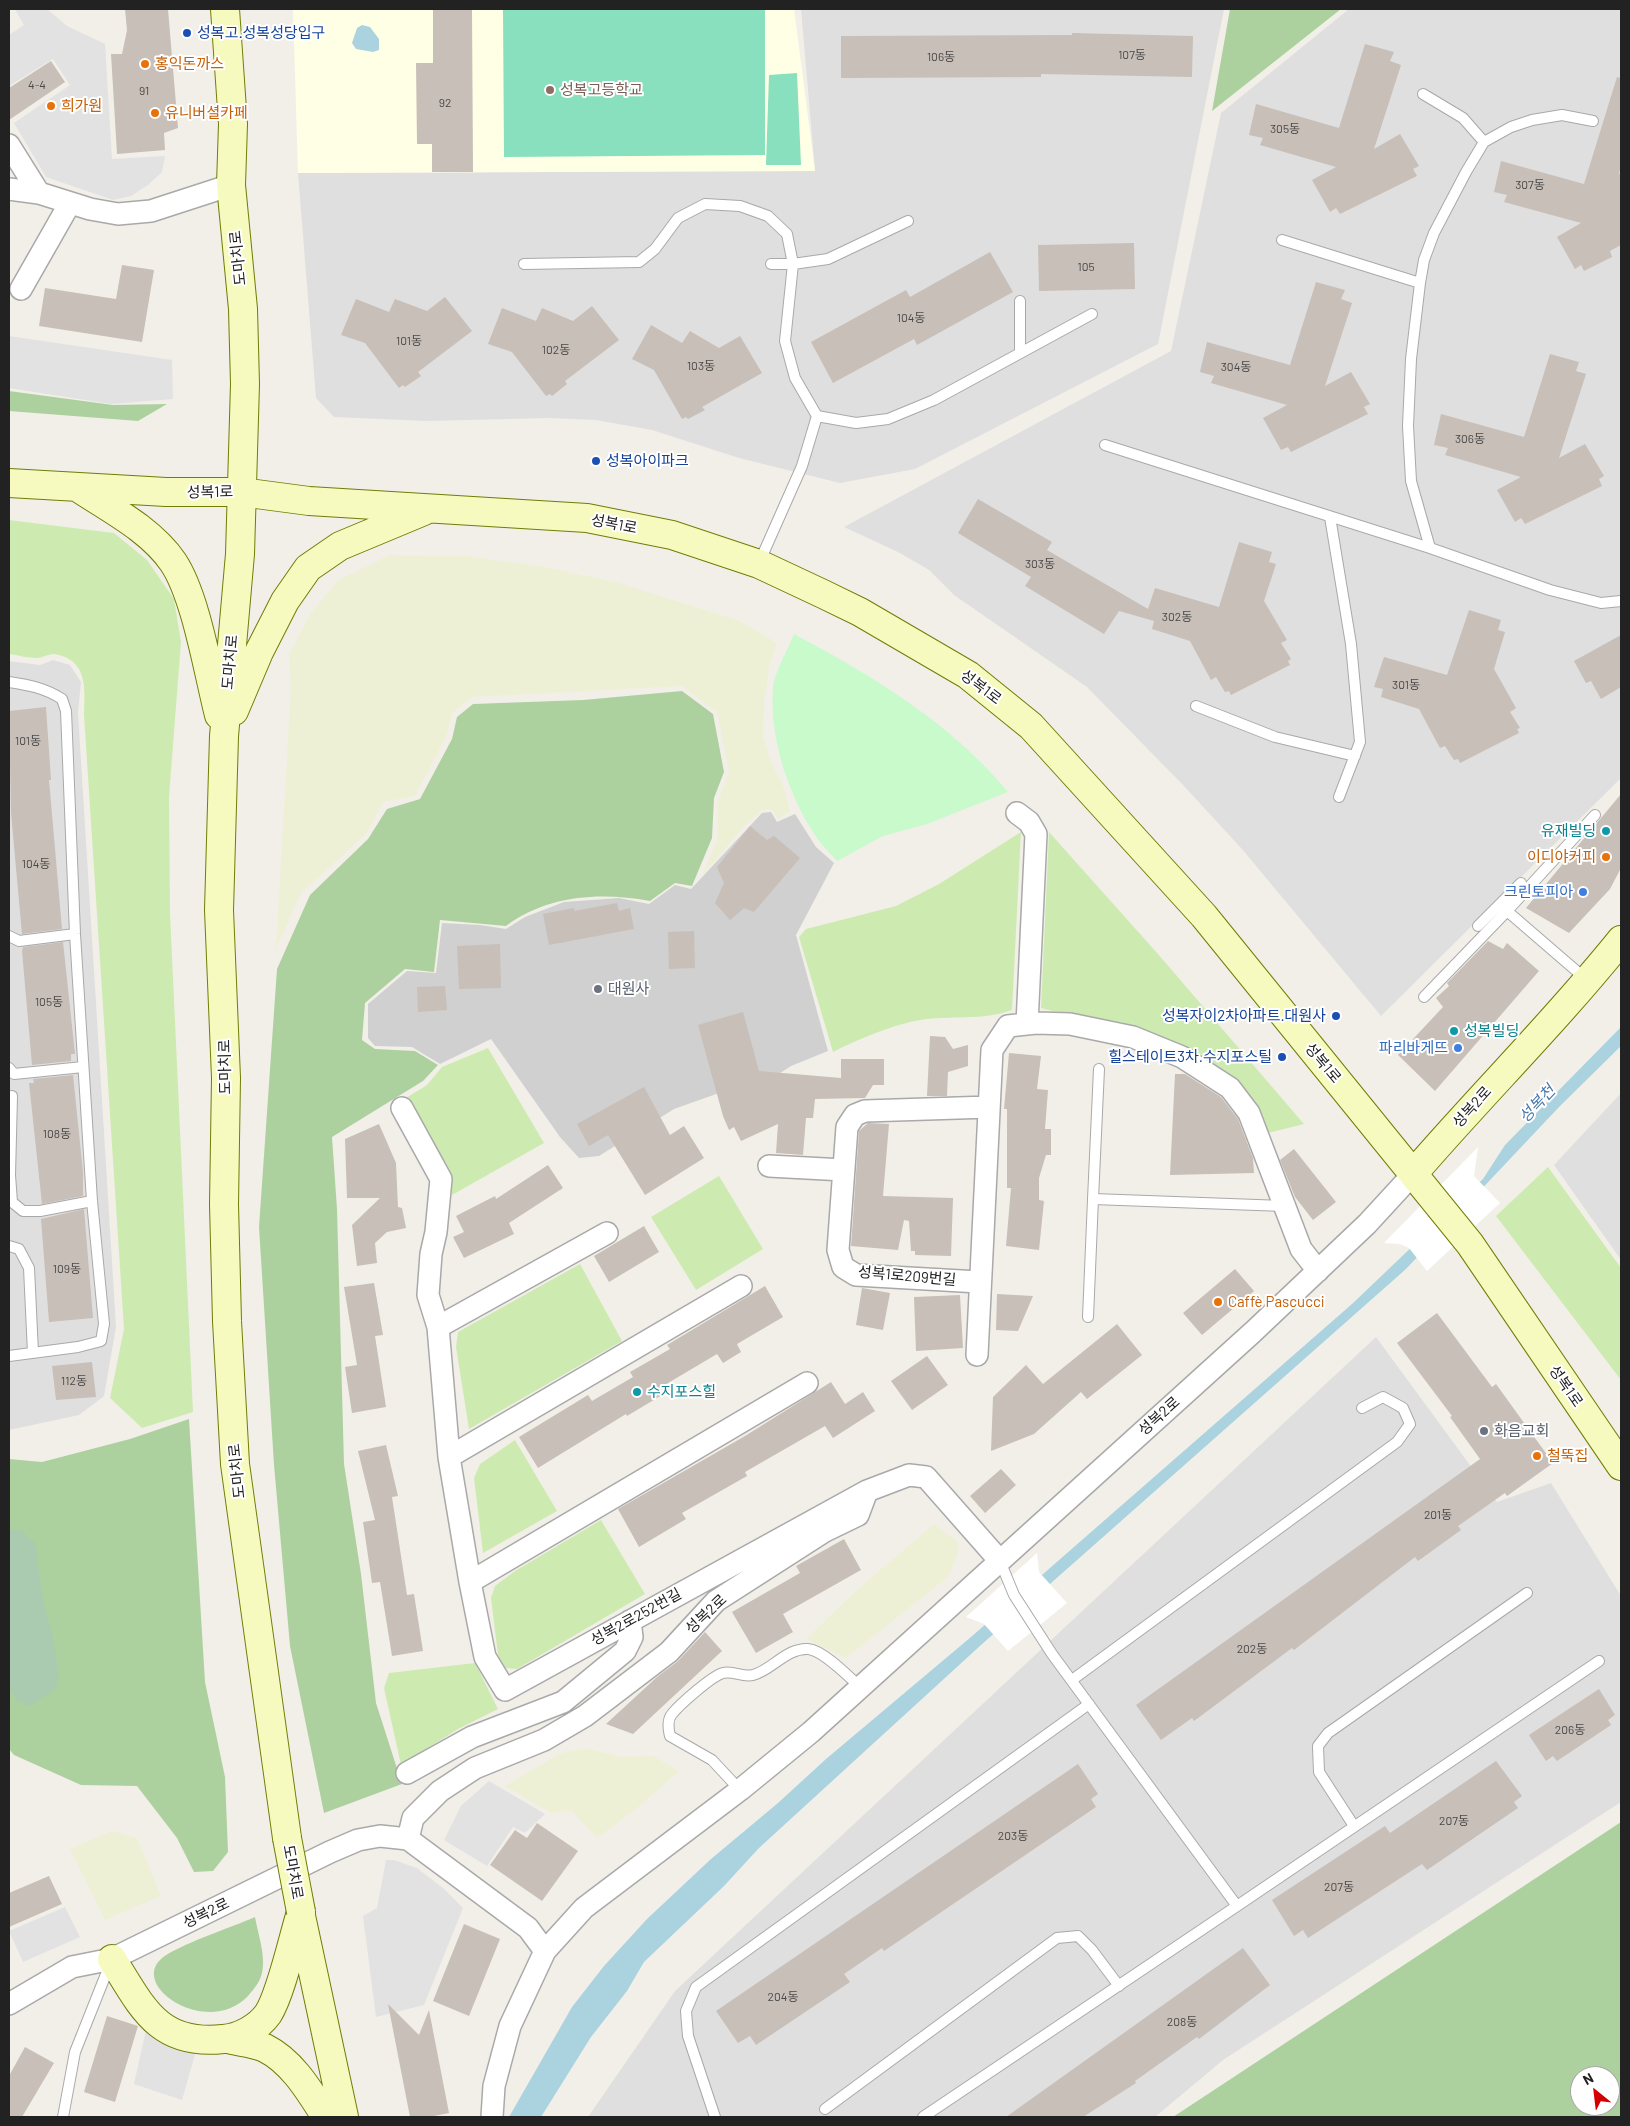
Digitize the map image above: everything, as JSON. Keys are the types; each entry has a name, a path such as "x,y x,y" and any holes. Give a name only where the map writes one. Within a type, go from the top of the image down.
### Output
{"main road":[{"name":"도마치로","path":"225,9 233,124 231,185 243,309 245,384 240,554 224,736 219,910 226,1078 224,1204 227,1330 235,1464 287,1838 344,2117"},
{"name":"성복1로","path":"9,483 80,489 241,492 309,501 587,518 672,535 759,564 860,612 961,671 1031,726 1204,916 1470,1244 1621,1466"},
{"path":"80,489 134,524 155,542 173,562 188,593 224,736"},
{"path":"224,736 259,652 284,601 308,568 340,546 429,509"},
{"name":"성복2로","path":"1413,1174 1588,981 1621,940"},
{"path":"112,1959 142,2006 154,2021 186,2039 202,2042 227,2039 244,2034 268,2014 277,1992 301,1912"},
{"path":"227,2039 264,2048 286,2062 326,2117"}],"street":[{"path":"9,145 39,193"},
{"path":"9,189 39,193 70,203 118,214 151,211 231,185"},
{"path":"21,288 70,203"},
{"path":"1017,813 1029,822 1036,834 1028,1024"},
{"path":"977,1355 979,1282 992,1050 1008,1026 1070,1024 1133,1037 1182,1057 1230,1088 1249,1113 1301,1249 1318,1271"},
{"name":"성복1로209번길","path":"979,1282 856,1275 843,1266 838,1250 847,1128 854,1115 865,1111 989,1107"},
{"path":"402,1108 441,1179 439,1216 431,1254 428,1295 438,1328 449,1457 485,1657 524,1717"},
{"path":"769,1166 844,1170"},
{"name":"성복2로","path":"492,2117 494,2086 510,2026 545,1951 584,1908 740,1790 811,1732 1318,1271 1367,1224 1413,1174"},
{"path":"438,1328 607,1233"},
{"path":"449,1457 741,1286"},
{"path":"470,1582 807,1383"},
{"path":"867,1491 909,1474 926,1477 1000,1561"},
{"name":"성복2로","path":"9,2004 72,1967 112,1959 358,1840 380,1836 408,1839 413,1818 440,1791 475,1768 544,1740 585,1716 668,1652 716,1601 825,1531 858,1515 867,1491"},
{"name":"성복2로252번길","path":"505,1690 867,1491"},
{"path":"407,1773 472,1737 563,1702 625,1651 632,1637 630,1621"},
{"path":"408,1839 528,1928 545,1951"}],"lane":[{"path":"1423,94 1463,118 1484,142"},
{"path":"1430,548 1412,481 1408,426 1411,359 1424,260 1434,234 1484,142 1511,127 1532,120 1562,114 1593,121"},
{"path":"524,264 639,262 655,249 678,218 706,204 740,206 768,216 787,234 792,264 785,341 796,378 817,416 802,466 759,564"},
{"path":"771,264 792,264 828,259 908,221"},
{"path":"1282,240 1420,283"},
{"path":"1020,301 1020,353"},
{"path":"817,416 856,423 888,419 934,400 1092,314"},
{"path":"1105,445 1330,518 1430,548 1550,590 1601,603 1621,601"},
{"path":"1330,518 1351,644 1360,742 1339,797"},
{"path":"9,682 33,685 50,691 62,699 66,711 75,934 83,1067 92,1201 104,1324 100,1341 78,1347 9,1356"},
{"path":"1196,706 1276,737 1355,756"},
{"path":"1424,997 1504,908 1595,815"},
{"path":"1478,926 1504,908 1521,883"},
{"path":"1504,908 1588,981"},
{"path":"9,936 19,941 75,934"},
{"path":"9,1068 14,1074 83,1067"},
{"path":"1088,1317 1099,1069"},
{"path":"12,1096 10,1175 12,1202 23,1211 40,1211 92,1201"},
{"path":"1093,1199 1284,1206"},
{"path":"9,1246 19,1249 28,1268 33,1353"},
{"path":"1072,1680 1397,1442 1410,1424 1403,1408 1383,1396 1362,1408"},
{"path":"1000,1561 1014,1595 1052,1654 1236,1906"},
{"path":"1354,1826 1319,1772 1318,1746 1328,1732 1527,1593"},
{"path":"740,1790 712,1760 670,1736 668,1726 671,1714 712,1679 724,1672 746,1676 754,1675 791,1653 809,1649 823,1656 860,1687"},
{"path":"923,2117 1599,1661"},
{"path":"715,2117 688,2036 686,2011 696,1987 1089,1704"},
{"path":"826,2109 1057,1938 1078,1936 1092,1950 1119,1986"},
{"path":"63,2117 75,2052 112,1959"}],"shaded area":[{"path":"15,9 47,9 67,26 105,44 112,159 165,156 162,172 148,185 131,196 113,200 46,177 14,123 70,85 53,59 9,86 9,35 24,25"},
{"name":"성복고등학교","path":"293,9 794,9 815,171 298,173"},
{"path":"801,9 1224,9 1158,344 915,469 840,483 739,458 652,430 596,420 548,418 426,421 334,417 316,398 298,173 815,171"},
{"path":"1349,9 1621,10 1621,778 1381,1016 1242,849 1183,785 1087,687 954,595 929,570 900,553 844,527 1171,351 1221,113"},
{"path":"9,336 172,360 173,399 111,404 9,388"},
{"path":"390,555 467,556 545,567 619,583 740,621 777,643 770,664 764,701 763,736 771,762 784,788 790,811 778,819 772,809 762,810 745,825 702,876 717,839 718,801 729,772 717,712 682,686 473,697 452,713 446,737 415,796 383,802 366,834 301,893 276,949 291,687 289,655 310,614 337,581"},
{"path":"53,660 70,665 81,682 78,712 116,1327 104,1396 79,1415 9,1430 9,661 40,665"},
{"name":"대원사","path":"771,812 777,822 795,814 816,847 834,863 796,935 828,1051 791,1066 771,1079 719,1093 674,1109 599,1156 579,1158 560,1137 491,1039 440,1064 412,1047 375,1046 368,1038 368,1004 407,971 436,973 442,923 480,925 506,929 525,917 564,902 619,898 649,904 675,885 691,889 762,813"},
{"path":"1621,1093 1621,1260 1554,1165"},
{"path":"1376,1337 1497,1502 1551,1483 1621,1596 1621,1802 1223,2060 1155,2117 588,2117 675,1991"},
{"path":"934,1524 958,1542 957,1555 949,1576 846,1658 806,1639 858,1589"},
{"path":"9,1529 21,1530 35,1543 44,1604 53,1637 59,1675 56,1688 30,1706 17,1701 9,1689"},
{"path":"586,1748 621,1757 653,1756 679,1771 637,1808 600,1836 595,1836 571,1810 551,1813 505,1786 561,1753"},
{"path":"489,1781 545,1814 525,1833 513,1827 487,1866 444,1840 461,1806"},
{"path":"112,1831 137,1838 161,1896 105,1920 70,1849"},
{"path":"386,1860 394,1860 417,1868 444,1889 463,1908 424,2005 376,2017 363,1916 377,1908"},
{"path":"65,1907 80,1937 23,1962 9,1931"},
{"path":"146,2030 196,2051 182,2100 134,2084"}],"green space":[{"path":"503,9 765,9 765,155 504,157"},
{"path":"1230,9 1341,9 1212,111"},
{"path":"797,73 801,165 766,165 769,75"},
{"path":"9,391 113,405 167,404 138,421 9,411"},
{"path":"9,520 114,533 147,560 174,599 181,642 169,797 170,913 193,1412 142,1428 110,1398 124,1329 84,715 84,686 79,669 65,657 54,654 33,658 9,654"},
{"path":"794,634 853,667 909,703 962,744 1008,792 927,824 883,836 837,861 815,835 796,802 777,745 774,725 773,687"},
{"path":"682,691 713,714 724,772 714,798 712,838 692,886 675,883 650,901 631,898 594,897 557,902 522,916 506,926 440,920 434,972 405,969 365,1003 362,1040 375,1049 415,1051 438,1065 423,1081 332,1137 337,1209 344,1464 361,1574 376,1703 402,1784 324,1813 290,1646 274,1465 259,1227 277,969 310,895 368,839 387,809 420,799 452,739 457,717 473,704 583,700"},
{"path":"1021,832 1012,1010 989,1016 910,1022 876,1033 833,1052 799,937 806,929 896,906 939,884"},
{"path":"1049,832 1158,954 1304,1124 1268,1133 1255,1109 1188,1049 1121,1022 1086,1020 1041,1008"},
{"path":"488,1048 544,1143 452,1195 450,1170 406,1098 427,1085 442,1067"},
{"path":"1548,1167 1621,1268 1621,1380 1496,1216"},
{"path":"719,1176 763,1249 696,1290 651,1217"},
{"path":"580,1264 622,1341 469,1429 456,1347 458,1332"},
{"path":"189,1419 205,1682 225,1777 228,1852 213,1871 194,1872 177,1838 137,1786 81,1785 14,1755 9,1749 9,1459 42,1462 130,1439"},
{"path":"515,1440 557,1511 483,1553 474,1478 480,1464"},
{"path":"601,1520 645,1594 517,1669 505,1668 498,1655 491,1598 495,1586 515,1571"},
{"path":"475,1663 498,1709 458,1729 401,1765 384,1688 389,1673"},
{"path":"1621,1822 1621,2117 1173,2117"},
{"path":"255,1917 263,1966 260,1979 248,1996 232,2008 213,2012 195,2010 178,2004 164,1994 156,1982 154,1970 161,1959 192,1942"}],"water":[{"path":"362,25 370,27 379,39 379,50 373,52 356,49 352,43 357,28"},
{"path":"1621,1027 1621,1046 1560,1106 1406,1269 981,1645 759,1848 724,1886 644,1962 627,1991 591,2037 541,2117 509,2117 572,2007 604,1966 647,1919 711,1859 971,1637 1352,1304 1483,1179 1505,1145"}],"pier":[{"path":"1478,1147 1474,1176 1500,1203 1427,1271 1409,1248 1400,1244 1384,1243"},
{"path":"1037,1553 1039,1572 1067,1603 1008,1651 984,1624 966,1617"}],"building":[{"path":"125,9 168,9 178,128 164,133 165,150 117,154 111,54 122,54 127,30"},
{"path":"433,9 472,9 473,172 432,172 432,144 417,144 416,63 433,63"},
{"path":"1072,33 1193,36 1192,77 1041,74 1041,77 841,78 841,36 1072,35"},
{"path":"1365,44 1394,52 1390,61 1401,65 1374,149 1400,134 1419,166 1413,169 1417,176 1340,214 1336,208 1330,212 1312,180 1336,167 1260,145 1263,138 1249,135 1256,104 1339,128"},
{"path":"51,61 65,82 9,120 9,88"},
{"path":"1617,77 1621,78 1621,167 1619,173 1621,177 1621,245 1610,251 1612,257 1584,271 1581,265 1575,269 1557,237 1581,223 1504,202 1507,195 1494,192 1501,161 1584,184"},
{"path":"1134,243 1135,289 1039,291 1038,245"},
{"path":"990,252 1013,292 917,345 914,339 833,383 811,342 906,290 910,297"},
{"path":"122,265 154,270 142,342 39,326 45,288 116,299"},
{"path":"1316,282 1345,290 1341,299 1352,303 1325,386 1351,372 1370,404 1364,407 1368,414 1291,452 1288,447 1281,450 1263,418 1287,405 1211,383 1214,376 1200,372 1207,342 1290,365"},
{"path":"445,297 472,331 418,372 421,376 405,387 403,385 399,388 365,343 341,335 356,299 389,312 395,299 427,311"},
{"path":"592,306 619,340 565,381 567,384 552,396 550,394 546,396 512,352 488,344 502,308 536,321 542,308 573,321"},
{"path":"651,325 682,343 690,331 719,348 740,336 762,373 702,407 705,410 688,419 686,417 682,419 654,370 632,359"},
{"path":"1550,354 1579,362 1576,371 1586,374 1559,458 1585,444 1604,476 1599,479 1602,486 1525,524 1521,518 1515,522 1497,490 1521,477 1445,455 1448,448 1434,445 1441,414 1524,437"},
{"path":"978,499 1052,542 1047,550 1148,609 1155,588 1219,607 1239,542 1272,552 1269,562 1276,564 1264,601 1287,640 1281,643 1291,659 1288,661 1290,665 1231,695 1229,691 1225,692 1216,677 1211,680 1190,641 1152,629 1154,621 1119,611 1104,634 1025,586 1031,577 958,533"},
{"path":"1469,610 1501,620 1498,630 1505,632 1494,669 1516,708 1510,712 1520,728 1517,729 1519,733 1460,763 1458,759 1454,760 1445,746 1440,748 1419,709 1381,697 1383,689 1374,687 1384,657 1447,675"},
{"path":"1621,635 1621,687 1601,699 1591,681 1586,683 1574,661"},
{"path":"46,707 51,780 49,780 62,929 22,934 11,813 9,711"},
{"name":"유재빌딩","path":"1621,794 1621,868 1610,889 1569,933 1526,908"},
{"path":"750,826 767,840 774,836 800,858 754,912 744,908 730,920 715,903 724,883 717,867"},
{"path":"617,903 619,911 630,908 634,929 549,945 543,914 574,908 574,911"},
{"path":"694,931 695,968 669,969 668,932"},
{"name":"성복빌딩","path":"1488,941 1503,949 1507,943 1539,971 1435,1091 1398,1055 1443,1007 1436,998 1449,986 1447,983"},
{"path":"63,942 75,1054 71,1054 71,1061 32,1065 23,947"},
{"path":"500,944 501,988 459,989 457,946"},
{"path":"445,986 447,1010 418,1012 417,987"},
{"path":"743,1012 759,1071 841,1078 841,1059 884,1059 884,1085 873,1085 865,1098 815,1099 813,1118 806,1118 803,1155 776,1153 778,1124 741,1141 734,1127 729,1130 723,1116 698,1025"},
{"path":"930,1036 945,1037 953,1049 968,1045 968,1066 948,1072 947,1096 927,1096"},
{"path":"1009,1053 1041,1056 1037,1089 1048,1090 1045,1129 1051,1129 1051,1155 1046,1155 1039,1178 1039,1200 1044,1201 1039,1250 1006,1246 1011,1188 1007,1188 1007,1109 1004,1109"},
{"path":"1175,1074 1185,1074 1221,1097 1238,1119 1253,1158 1254,1173 1170,1175"},
{"path":"73,1075 83,1172 83,1196 42,1204 29,1083 34,1083 33,1079"},
{"path":"644,1087 670,1135 684,1126 704,1158 645,1195 608,1135 589,1146 577,1124"},
{"path":"868,1123 889,1124 883,1196 953,1198 951,1256 915,1255 915,1251 911,1251 909,1221 904,1220 898,1250 851,1246 859,1131"},
{"path":"379,1124 396,1163 398,1207 402,1208 406,1228 387,1232 375,1243 377,1263 357,1266 352,1225 380,1198 347,1198 345,1139"},
{"path":"1294,1149 1336,1202 1313,1220 1295,1197 1280,1160"},
{"path":"548,1165 563,1188 509,1223 514,1234 464,1258 453,1237 464,1232 456,1216 495,1196 496,1199"},
{"path":"84,1209 93,1318 49,1322 41,1219"},
{"path":"644,1226 659,1252 609,1282 594,1256"},
{"name":"Caffè Pascucci","path":"1235,1269 1254,1291 1202,1335 1183,1313"},
{"path":"374,1283 383,1335 375,1336 386,1407 352,1413 345,1367 357,1365 344,1287"},
{"path":"765,1286 783,1317 737,1344 741,1352 723,1363 717,1354 658,1389 662,1395 627,1416 626,1414 538,1468 519,1437 588,1395 592,1401 633,1377 630,1372 670,1349 667,1345"},
{"path":"862,1288 890,1293 883,1330 856,1325"},
{"path":"997,1294 1033,1296 1018,1331 996,1330"},
{"path":"960,1295 963,1348 916,1351 914,1297"},
{"path":"1437,1313 1492,1387 1496,1384 1553,1463 1507,1496 1505,1493 1458,1526 1461,1530 1418,1561 1415,1557 1294,1650 1292,1648 1194,1721 1192,1718 1161,1740 1136,1705 1480,1459 1450,1417 1452,1416 1397,1343"},
{"path":"1117,1324 1142,1355 1087,1399 1081,1392 1034,1434 991,1451 993,1397 1026,1365 1043,1384"},
{"path":"927,1356 948,1385 912,1410 891,1381"},
{"path":"92,1362 96,1397 56,1400 52,1366"},
{"path":"831,1382 845,1404 863,1392 875,1411 833,1438 825,1426 745,1472 747,1476 682,1513 686,1519 639,1547 618,1509 745,1436"},
{"path":"386,1445 398,1496 392,1497 407,1595 414,1594 423,1651 392,1656 380,1582 372,1583 363,1522 375,1520 358,1451"},
{"path":"1001,1469 1016,1485 985,1513 970,1496"},
{"path":"844,1539 861,1570 783,1614 793,1632 756,1653 732,1612 800,1573 796,1566"},
{"path":"705,1632 722,1651 633,1734 606,1724 657,1677 678,1661"},
{"path":"1599,1689 1615,1715 1608,1720 1611,1725 1557,1761 1553,1756 1546,1761 1529,1735"},
{"path":"1496,1761 1522,1796 1514,1802 1518,1808 1427,1870 1422,1864 1308,1938 1303,1930 1294,1936 1272,1900 1385,1826 1390,1833"},
{"path":"1078,1764 1098,1794 1091,1799 1096,1807 884,1951 882,1948 844,1974 850,1982 756,2045 750,2036 738,2043 716,2011"},
{"path":"537,1823 578,1851 542,1901 490,1865 515,1830 527,1838"},
{"path":"49,1876 62,1904 9,1927 9,1893"},
{"path":"464,1924 500,1939 469,2016 433,2001"},
{"path":"1243,1948 1270,1985 1199,2039 1197,2037 1135,2081 1136,2083 1083,2117 1006,2117"},
{"path":"388,2004 419,2035 429,2010 449,2113 429,2117 410,2117"},
{"path":"107,2016 138,2026 115,2102 84,2092"},
{"path":"25,2047 54,2063 22,2117 9,2117 9,2076"}],"place":[{"name":"성복고.성복성당입구","path":"187,33"},
{"name":"홍익돈까스","path":"145,64"},
{"name":"성복고등학교","path":"550,90"},
{"name":"희가원","path":"51,106"},
{"name":"유니버셜카페","path":"155,113"},
{"name":"성복아이파크","path":"596,461"},
{"name":"유재빌딩","path":"1606,831"},
{"name":"이디야커피","path":"1606,857"},
{"name":"크린토피아","path":"1583,892"},
{"name":"대원사","path":"598,989"},
{"name":"성복자이2차아파트.대원사","path":"1336,1016"},
{"name":"성복빌딩","path":"1454,1031"},
{"name":"파리바게뜨","path":"1458,1048"},
{"name":"힐스테이트3차.수지포스틸","path":"1282,1057"},
{"name":"Caffè Pascucci","path":"1218,1302"},
{"name":"수지포스힐","path":"637,1392"},
{"name":"화음교회","path":"1484,1431"},
{"name":"철뚝집","path":"1537,1456"}],"water label":[{"name":"성복천","path":"1537,1104"}]}
